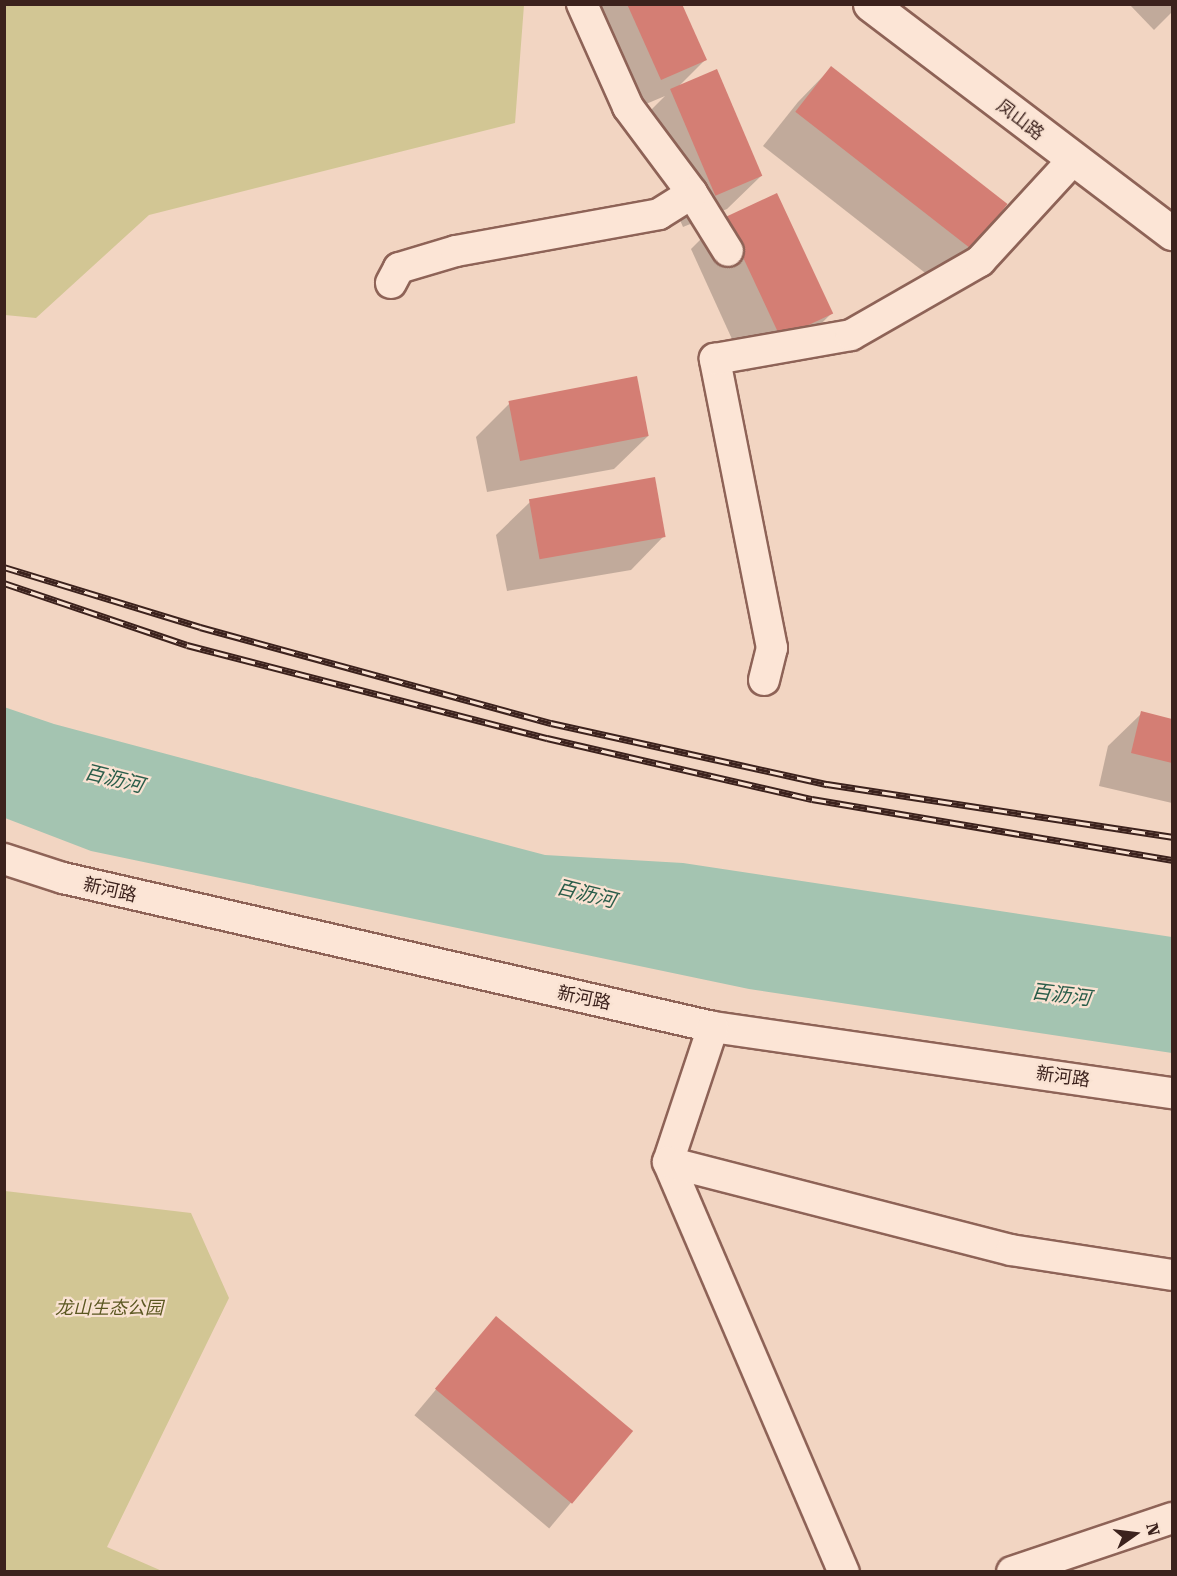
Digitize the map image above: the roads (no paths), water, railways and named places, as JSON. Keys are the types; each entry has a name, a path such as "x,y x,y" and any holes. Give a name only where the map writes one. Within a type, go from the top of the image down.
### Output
{"street":[{"path":"582,4 628,107 692,193 728,251"},
{"name":"凤山路","path":"870,4 1073,160 1173,233"},
{"path":"764,680 772,648 715,359 851,334 980,261 1073,160"},
{"path":"391,283 399,268 456,251 659,214 692,193"},
{"name":"新河路","path":"4,859 74,881 713,1027 1173,1093"},
{"path":"713,1027 668,1162 844,1572"},
{"path":"668,1162 1011,1250 1173,1275"},
{"path":"1012,1572 1173,1518"}],"water":[{"name":"百沥河","path":"4,707 54,724 545,855 683,863 1172,937 1172,1053 749,989 91,851 5,818"}],"railway":[{"path":"4,567 200,627 551,723 827,784 1172,837"},
{"path":"4,583 187,645 547,738 812,799 1172,860"}],"park label":[{"name":"龙山生态公园","path":"109,1308"}]}
